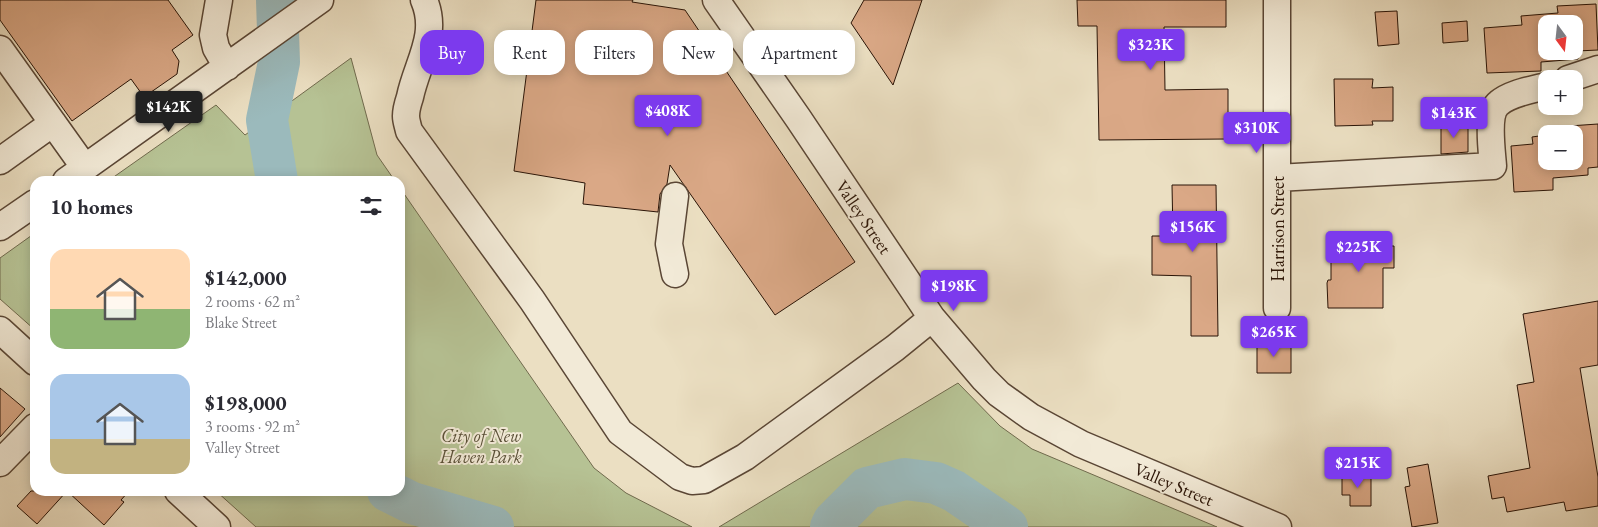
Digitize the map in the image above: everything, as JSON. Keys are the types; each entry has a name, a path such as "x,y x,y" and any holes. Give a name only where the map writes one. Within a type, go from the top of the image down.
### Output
{"street":[{"path":"0,49 53,123 76,174 320,0"},
{"path":"424,0 428,10 430,27 425,54 412,85 406,114 409,132 532,300 620,432 680,477 692,481 704,480 737,462 895,348 932,318"},
{"name":"Valley Street","path":"716,0 788,103 932,318 999,394 1031,417 1081,444 1278,527"},
{"name":"Harrison Street","path":"1277,0 1277,308"},
{"path":"219,2 212,35 216,48 226,67"},
{"path":"1583,74 1598,69"},
{"path":"1277,178 1493,166 1492,114 1498,104 1510,97 1538,88"},
{"path":"0,161 53,123"},
{"path":"675,196 669,244 675,274"},
{"path":"0,227 30,206"},
{"path":"0,330 30,357"},
{"path":"0,463 30,431"},
{"path":"183,496 217,527"}],"green space":[{"path":"351,58 377,155 392,176 115,176 216,105 245,135"},
{"name":"City of New Haven Park","path":"405,195 594,468 626,493 692,527 256,527 222,496 405,496"},
{"path":"30,237 30,326 0,299 0,258"},
{"path":"958,383 1000,426 1032,449 1217,527 719,527"}],"building":[{"path":"0,0 168,0 193,35 172,50 179,61 177,74 144,97 131,79 72,121 0,20"},
{"path":"536,0 633,0 632,2 685,10 698,30 663,30 663,75 729,75 855,262 775,315 670,165 667,184 660,194 658,212 583,204 585,183 514,171 526,75 565,75 565,30 532,30"},
{"path":"864,0 922,0 893,85 851,23"},
{"path":"1077,0 1226,0 1226,27 1164,27 1165,90 1228,89 1228,139 1099,140 1097,26 1078,26"},
{"path":"1596,4 1598,50 1583,51 1583,15 1538,15 1538,60 1566,60 1541,62 1541,70 1538,71 1487,73 1484,28 1522,25 1521,16 1558,13 1557,6"},
{"path":"1397,11 1399,44 1378,46 1375,12"},
{"path":"1467,21 1468,41 1443,43 1442,23"},
{"path":"1334,79 1373,79 1372,88 1393,87 1393,121 1372,121 1373,125 1335,126"},
{"path":"1441,124 1468,124 1468,152 1441,154"},
{"path":"1598,124 1598,167 1588,168 1588,175 1553,178 1553,190 1514,192 1511,146 1533,144 1532,137 1538,136 1538,170 1583,170 1583,125"},
{"path":"1172,185 1216,185 1218,336 1191,336 1191,276 1152,275 1152,236 1173,236"},
{"path":"1353,237 1383,237 1383,246 1394,246 1394,268 1383,268 1383,308 1328,308 1327,283 1328,280 1331,280 1331,244 1337,244 1337,240 1353,240"},
{"path":"1598,301 1598,365 1580,368 1598,477 1598,506 1566,511 1564,502 1507,512 1504,497 1492,499 1488,476 1530,468 1517,385 1534,382 1523,314"},
{"path":"1257,343 1291,343 1291,373 1257,373"},
{"path":"0,388 25,409 0,437"},
{"path":"1428,464 1438,523 1412,527 1405,487 1410,486 1407,468"},
{"path":"1342,475 1371,475 1371,506 1350,506 1350,495 1342,495"},
{"path":"30,492 30,496 62,496 37,524 17,506"},
{"path":"72,496 125,496 121,500 124,502 104,525"}],"waterway":[{"path":"276,176 267,120 279,62 277,0"},
{"path":"831,527 834,521 867,488 905,479 936,483 954,491 1007,527"},
{"path":"398,496 412,503 493,527"}]}
